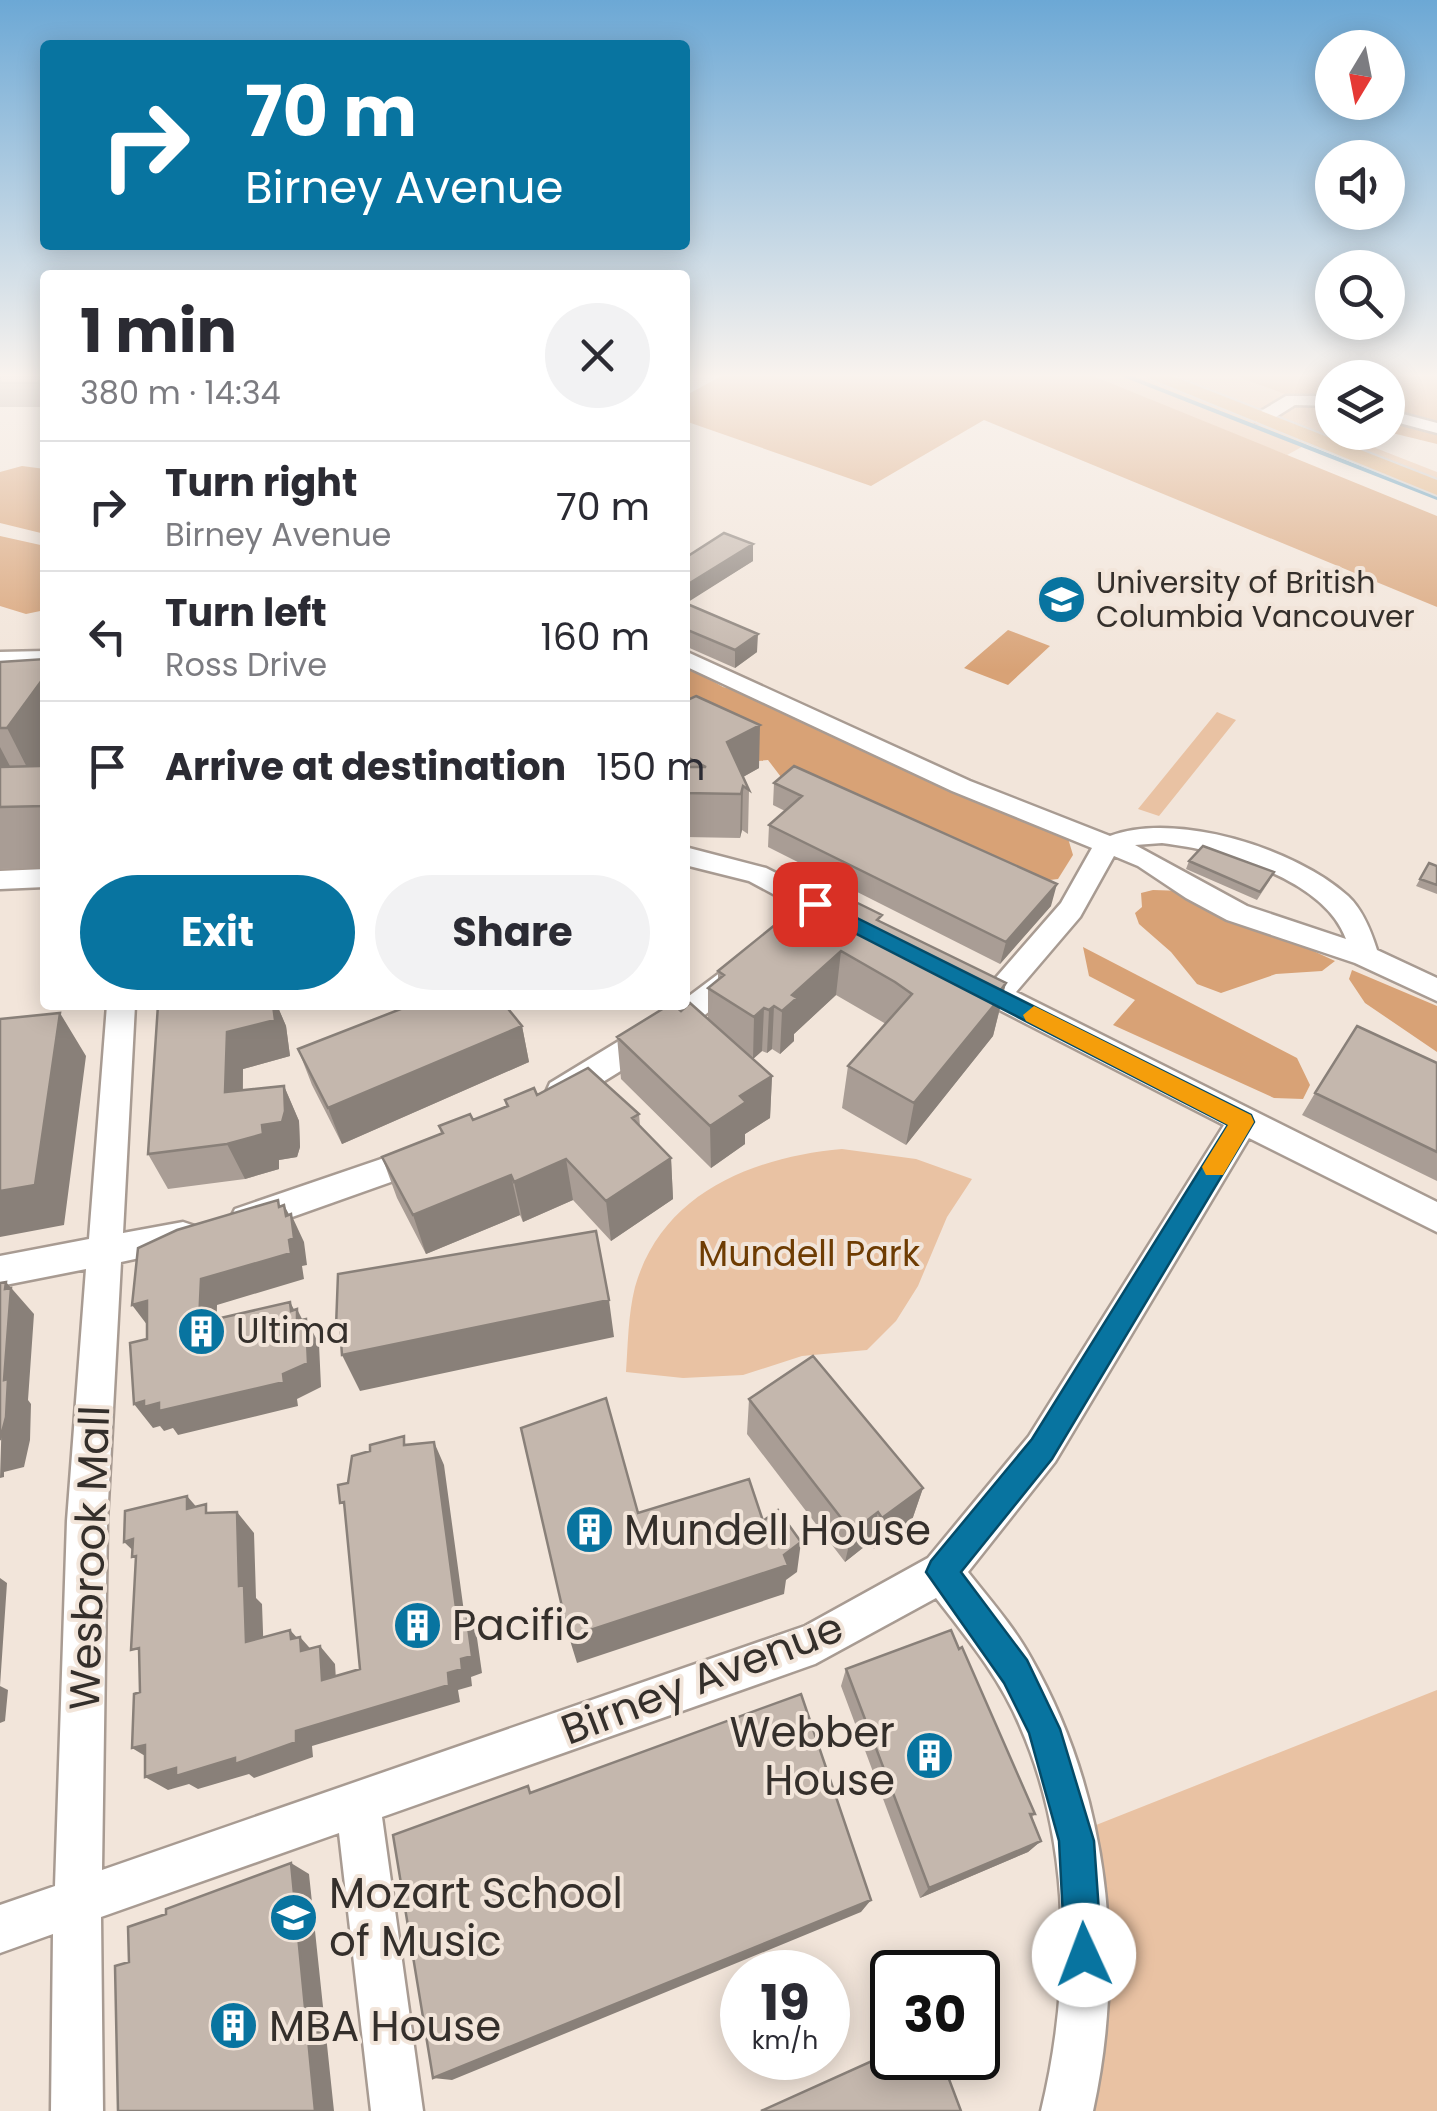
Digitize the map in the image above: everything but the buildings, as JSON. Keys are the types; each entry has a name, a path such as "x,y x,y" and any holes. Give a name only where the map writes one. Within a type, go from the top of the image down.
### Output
{"main road":[{"path":"1407,475 1437,488"}],"street":[{"path":"0,659 40,658"},
{"path":"690,660 961,786 1033,817 1112,844 1237,913 1365,956 1437,990"},
{"path":"996,996 1080,896 1095,863 1112,844 1172,835 1204,838 1303,879 1340,904 1358,930 1365,956"},
{"path":"690,857 757,874 865,929"},
{"path":"0,880 40,878"},
{"path":"787,931 815,904"},
{"path":"537,1105 613,1064 672,1025 761,954"},
{"path":"947,971 1437,1218"},
{"name":"Wesbrook Mall","path":"77,2111 88,1522 121,1010"},
{"name":"Birney Avenue","path":"0,1929 815,1643 942,1572 1042,1449 1242,1122"},
{"path":"0,1271 103,1254 263,1215 382,1176 448,1148"},
{"path":"942,1572 1023,1686 1044,1729 1077,1841 1084,1994 1077,2077 1067,2111"},
{"path":"358,1805 397,2111"}],"green space":[{"path":"1413,475 1437,475 1437,484"},
{"path":"1217,712 1236,720 1159,816 1138,809"},
{"name":"Mundell Park","path":"842,1149 916,1159 972,1179 947,1217 918,1286 896,1321 867,1350 802,1356 743,1375 683,1378 626,1372 635,1287 648,1254 666,1226 716,1185 745,1171 809,1153"},
{"path":"1437,1690 1437,2111 1083,2111 1086,1829"}],"shaded area":[{"path":"0,475 40,475 40,533 0,523"},
{"path":"838,475 891,475 871,486"},
{"path":"1116,475 1335,475 1437,516 1437,607"},
{"path":"0,536 40,545 40,611 26,614 0,606"},
{"path":"1008,630 1050,646 1008,685 964,668"},
{"path":"690,668 723,687 762,697 903,763 913,775 946,781 1003,805 1023,821 1067,835 1073,855 1058,879 1033,882 781,777 768,760 747,762 690,734"},
{"path":"1184,891 1335,961 1322,971 1276,974 1221,993 1197,984 1171,952 1139,924 1135,913 1142,907 1141,893"},
{"path":"1083,947 1297,1058 1310,1085 1303,1099 1274,1098 1113,1025 1135,1000 1089,976"},
{"path":"1352,970 1437,1006 1437,1052 1365,1003 1349,979"}],"waterway":[{"path":"1377,475 1437,498"}],"slow traffic":[{"path":"1034,1015 1242,1122 1214,1167"}],"place":[{"name":"University of British Columbia Vancouver","path":"1061,600"},
{"name":"Ultima","path":"201,1331"},
{"name":"Mundell House","path":"589,1530"},
{"name":"Pacific","path":"417,1625"},
{"name":"Webber House","path":"930,1756"},
{"name":"Mozart School of Music","path":"294,1917"},
{"name":"MBA House","path":"234,2026"}],"route":[{"path":"815,904 1242,1122 1042,1449 942,1572 1016,1672 1044,1729 1077,1841 1084,1955"}]}
